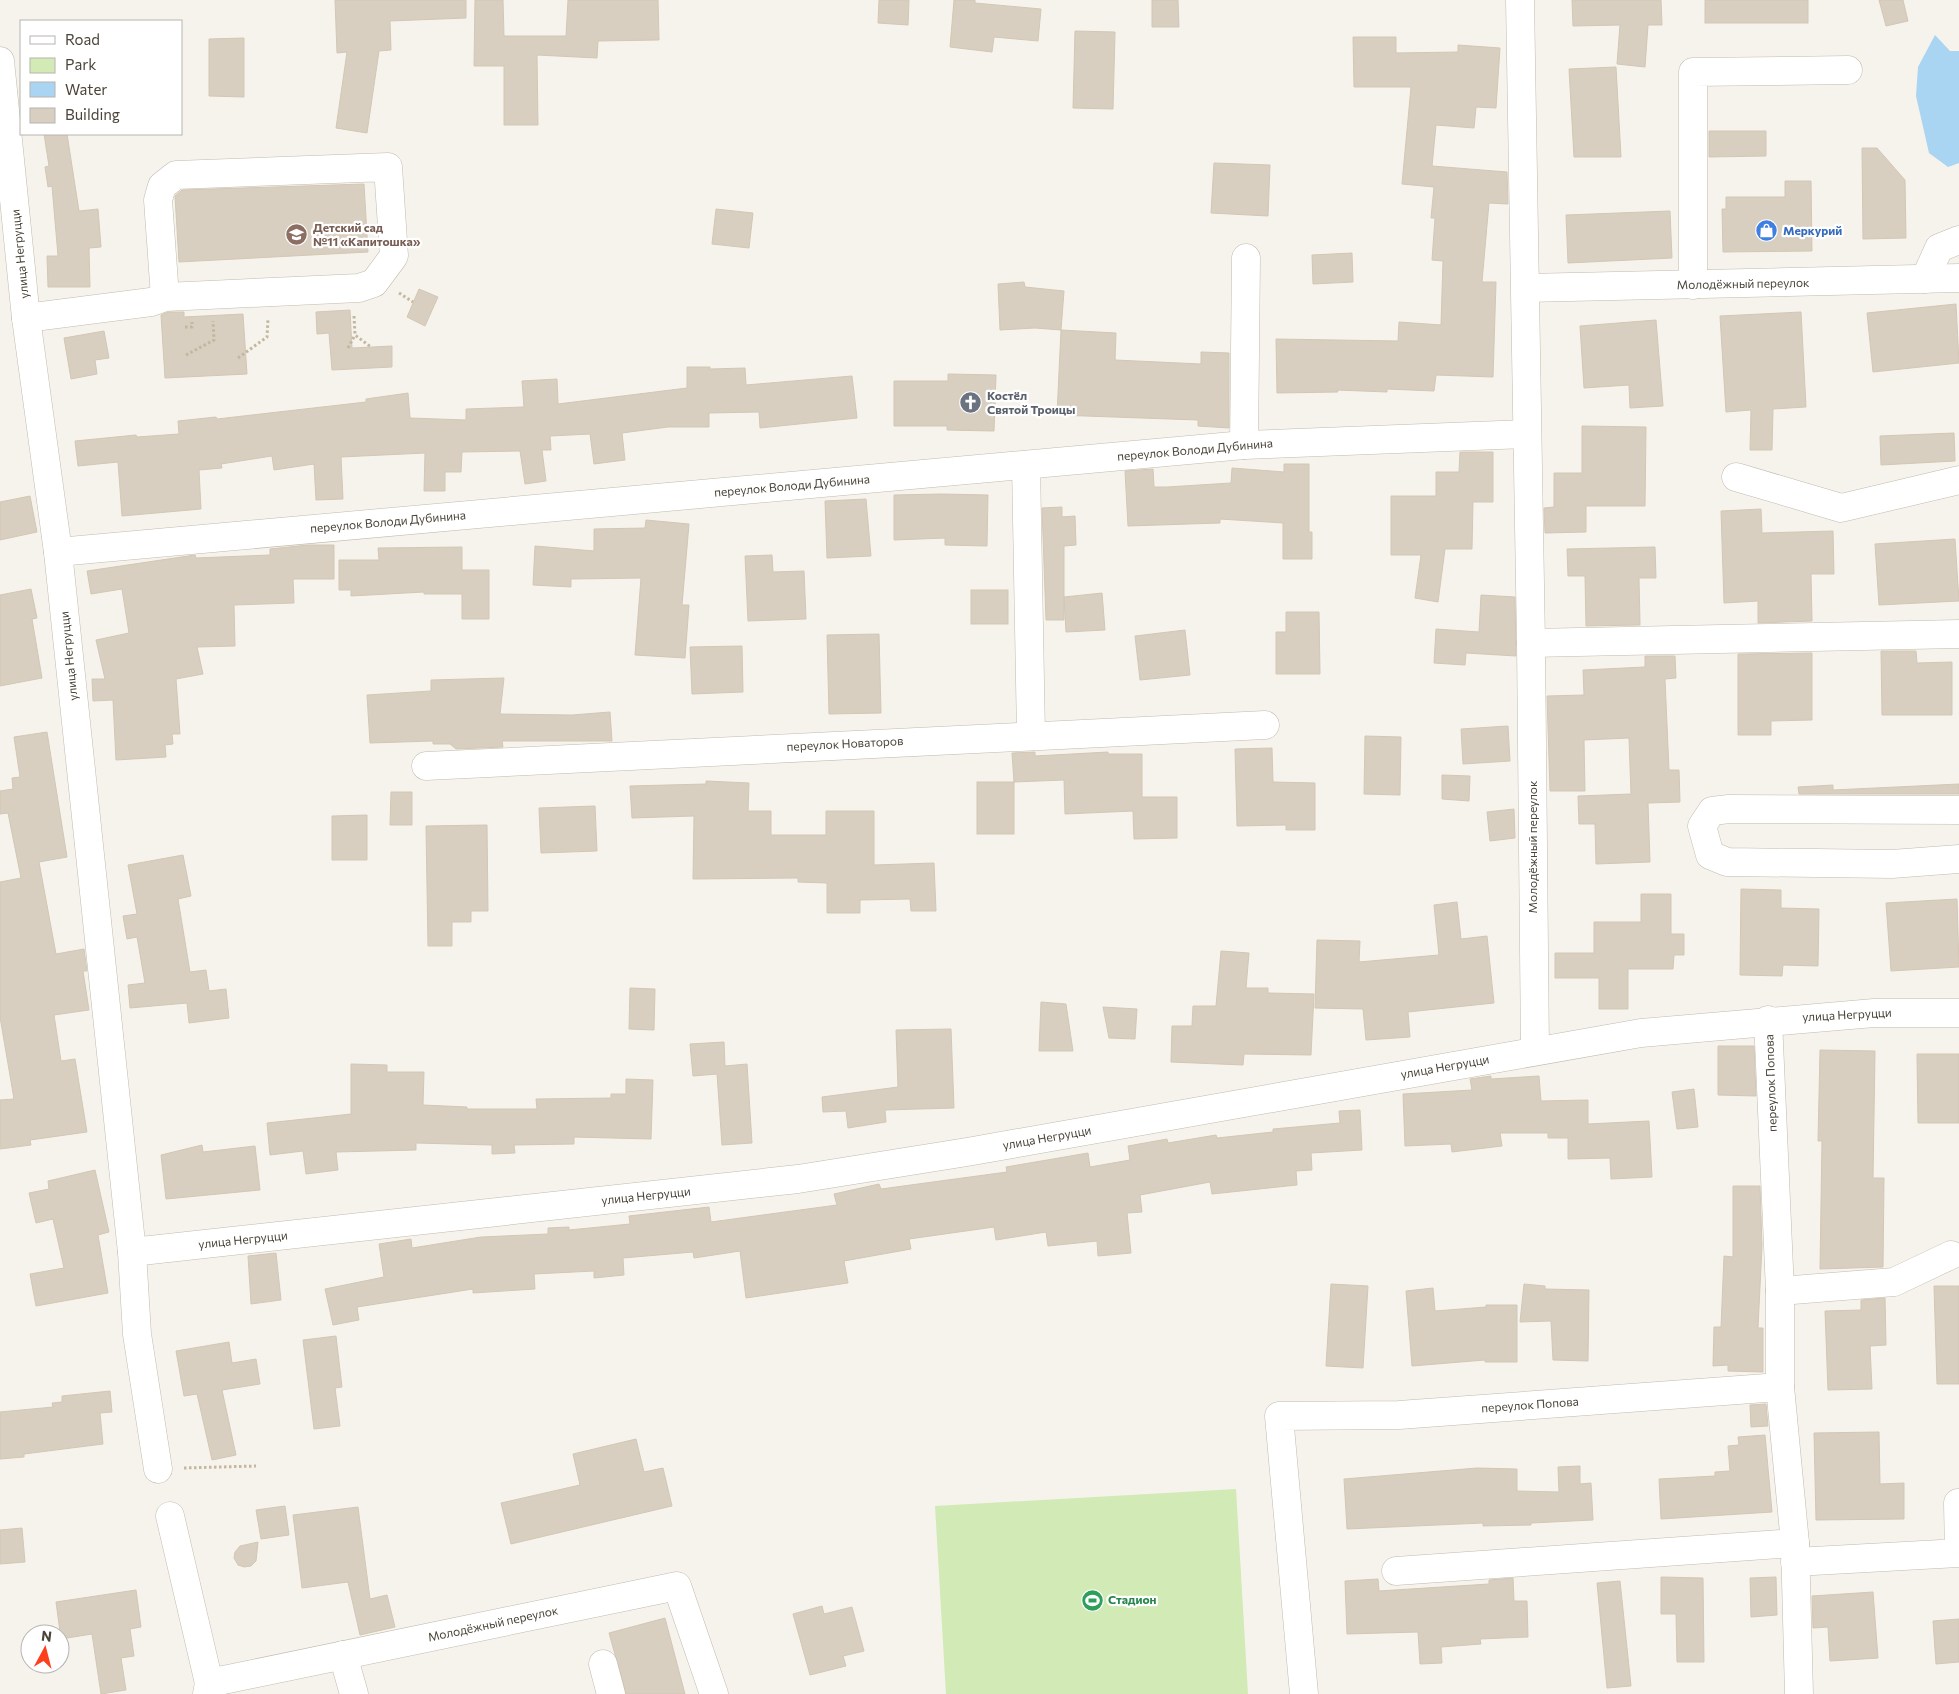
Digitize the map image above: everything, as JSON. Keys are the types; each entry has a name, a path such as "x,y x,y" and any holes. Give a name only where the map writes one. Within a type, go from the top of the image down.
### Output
{"street":[{"name":"Молодёжный переулок","path":"1520,0 1526,288 1526,434 1531,643 1535,1051"},
{"name":"улица Негруцци","path":"0,61 26,318 58,552 132,1252 137,1334 158,1468"},
{"path":"1693,285 1692,72 1848,70"},
{"path":"26,318 151,302 165,297 358,288 374,283 394,256 388,167 176,176 162,186 158,200 165,297"},
{"path":"1925,279 1939,248 1959,240"},
{"path":"1244,445 1246,258"},
{"name":"Молодёжный переулок","path":"1526,288 1959,278"},
{"name":"переулок Володи Дубинина","path":"58,552 1244,445 1526,434"},
{"path":"1026,466 1031,735"},
{"path":"1736,477 1841,508 1959,480"},
{"path":"1531,643 1959,634"},
{"name":"переулок Новаторов","path":"426,766 1265,725"},
{"path":"1959,810 1729,809 1712,811 1702,826 1710,855 1727,862 1883,864 1959,859"},
{"name":"улица Негруцци","path":"132,1252 798,1179 967,1152 1641,1033 1768,1020 1874,1013 1959,1013"},
{"name":"переулок Попова","path":"1768,1020 1780,1291 1780,1386 1795,1553 1798,1694"},
{"path":"1780,1291 1894,1282 1951,1255"},
{"name":"переулок Попова","path":"1304,1694 1279,1416 1399,1415 1780,1386"},
{"path":"1396,1571 1795,1553 1959,1553 1958,1503"},
{"path":"170,1516 208,1688"},
{"name":"Молодёжный переулок","path":"208,1688 343,1655 677,1586 714,1694"},
{"path":"343,1655 354,1694"},
{"path":"603,1664 611,1694"}],"path":[{"path":"238,358 267,337 270,292"},
{"path":"186,356 214,340 211,295"},
{"path":"348,348 355,335 354,312"},
{"path":"355,335 371,347"},
{"path":"158,1468 256,1466"}],"green space":[{"name":"Стадион","path":"1236,1489 1248,1694 946,1694 935,1506"}],"water":[{"path":"1935,35 1950,51 1959,51 1959,163 1948,167 1929,153 1916,96 1918,67"}],"building":[{"path":"335,0 466,0 466,18 390,21 391,50 379,51 367,133 336,128 347,52 337,53"},
{"path":"475,0 503,0 504,36 566,36 568,0 658,0 659,40 598,41 597,58 537,55 538,125 504,125 504,66 474,66"},
{"path":"879,0 909,0 908,25 878,23"},
{"path":"954,0 975,0 975,3 1041,9 1038,41 994,37 992,52 950,47"},
{"path":"1152,0 1178,0 1179,27 1152,27"},
{"path":"1572,0 1661,0 1662,25 1648,25 1645,67 1617,64 1620,25 1573,26"},
{"path":"1705,0 1808,0 1808,23 1705,23"},
{"path":"1879,0 1903,0 1908,21 1886,26"},
{"path":"1075,31 1115,32 1113,109 1073,108"},
{"path":"1353,37 1396,37 1396,53 1458,52 1458,45 1500,48 1496,108 1476,107 1474,128 1436,125 1432,166 1507,172 1508,204 1489,203 1482,282 1496,282 1493,377 1436,375 1434,391 1387,389 1387,392 1337,390 1338,392 1277,393 1276,339 1398,341 1399,322 1441,325 1443,261 1432,260 1435,218 1431,218 1434,187 1402,184 1411,87 1354,87"},
{"path":"244,38 244,97 209,96 209,39"},
{"path":"1616,67 1621,157 1574,157 1569,69"},
{"path":"1709,131 1766,131 1766,156 1709,157"},
{"path":"44,135 67,135 79,211 98,209 101,247 89,248 90,287 48,287 47,256 58,256 52,186 48,187 45,167 49,166"},
{"path":"1862,148 1877,148 1905,180 1906,238 1863,239"},
{"path":"1214,163 1270,165 1268,216 1211,213"},
{"name":"Меркурий","path":"1785,181 1811,181 1812,251 1723,252 1722,209 1726,209 1726,197 1785,197"},
{"path":"364,184 368,252 179,262 175,196 182,190"},
{"path":"716,209 753,213 749,248 712,244"},
{"path":"1670,211 1672,258 1568,263 1566,215"},
{"path":"1352,253 1353,282 1313,284 1312,255"},
{"path":"1024,282 1025,287 1064,291 1061,330 1035,328 1000,330 998,284"},
{"path":"419,289 438,297 425,326 407,317"},
{"path":"1956,304 1959,363 1873,372 1867,313"},
{"path":"350,310 352,348 392,346 392,367 332,370 329,333 317,334 316,312"},
{"path":"168,312 184,312 184,317 243,314 247,374 165,378 161,315"},
{"path":"1801,312 1806,407 1773,409 1772,450 1750,450 1751,410 1726,412 1720,316"},
{"path":"1656,320 1663,406 1630,408 1629,385 1584,388 1580,326"},
{"path":"1061,330 1116,333 1115,360 1201,364 1201,352 1229,353 1229,428 1198,426 1198,420 1057,415"},
{"path":"104,331 109,358 95,360 97,374 71,379 64,338"},
{"path":"687,367 710,367 710,369 745,368 746,385 852,376 857,418 760,428 759,412 709,413 709,427 668,427 622,433 625,460 594,464 590,434 550,436 551,450 542,450 546,481 525,484 520,451 462,452 461,472 445,472 445,491 424,491 425,453 341,457 343,499 316,500 314,464 274,470 272,456 221,464 222,468 199,470 201,509 122,516 118,462 78,466 75,441 136,435 137,437 179,434 178,421 216,417 217,419 366,402 366,399 408,393 410,418 466,420 466,409 524,407 522,381 557,379 558,404 687,388"},
{"path":"948,374 996,375 994,431 947,430 947,426 894,426 894,381 948,381"},
{"path":"1582,426 1646,427 1645,506 1586,506 1586,532 1545,533 1544,508 1554,507 1554,473 1582,473"},
{"path":"1954,433 1955,461 1881,465 1880,436"},
{"path":"1460,452 1493,452 1493,502 1473,502 1472,549 1445,549 1438,602 1415,598 1421,555 1391,555 1391,496 1436,496 1436,472 1459,472"},
{"path":"1284,464 1309,464 1309,532 1312,532 1312,559 1283,559 1283,523 1220,519 1220,523 1128,526 1125,471 1153,469 1154,487 1167,487 1231,483 1232,468 1284,472"},
{"path":"894,495 988,495 987,546 945,545 945,538 894,540"},
{"path":"30,496 37,532 0,540 0,502"},
{"path":"866,499 871,556 827,558 825,501"},
{"path":"1062,507 1062,517 1075,516 1076,545 1064,546 1064,620 1046,620 1042,508"},
{"path":"1761,509 1762,533 1833,531 1834,574 1811,574 1812,621 1758,623 1758,601 1724,603 1721,511"},
{"path":"646,520 689,524 682,605 689,605 685,658 635,655 641,578 571,579 571,587 533,585 535,546 594,551 594,529 645,528"},
{"path":"1955,539 1959,601 1879,605 1875,544"},
{"path":"308,545 334,545 334,579 293,579 294,603 234,605 235,646 197,647 203,674 176,679 180,734 172,734 173,744 165,745 166,757 116,760 113,700 93,701 92,679 105,679 96,640 129,633 122,589 91,594 87,571 195,555 196,558 270,555 270,549"},
{"path":"462,547 462,570 489,570 489,619 462,619 462,594 424,594 424,592 351,596 351,590 339,590 339,560 379,560 378,548"},
{"path":"1655,547 1656,578 1639,578 1640,625 1586,626 1585,576 1568,576 1567,549"},
{"path":"772,555 773,572 804,571 806,619 748,621 745,556"},
{"path":"31,589 37,618 32,619 42,678 0,686 0,595"},
{"path":"971,590 1008,590 1008,624 971,624"},
{"path":"1102,593 1105,630 1066,632 1064,597"},
{"path":"1481,595 1515,597 1516,656 1466,653 1465,665 1434,663 1436,629 1479,632"},
{"path":"1286,612 1319,612 1320,674 1276,674 1276,632 1286,632"},
{"path":"1185,630 1190,675 1140,680 1135,636"},
{"path":"879,634 881,713 829,714 827,635"},
{"path":"742,646 743,692 692,694 690,647"},
{"path":"1881,651 1916,651 1917,663 1952,662 1952,715 1882,715"},
{"path":"1812,653 1812,720 1771,721 1771,735 1738,735 1738,654"},
{"path":"1645,656 1675,656 1676,678 1665,679 1669,770 1679,770 1680,802 1648,803 1650,862 1596,864 1595,824 1579,824 1578,796 1631,794 1629,738 1584,740 1585,791 1550,791 1547,696 1584,695 1583,670 1645,667"},
{"path":"504,678 500,714 572,715 610,712 612,741 502,741 503,747 456,749 450,744 433,744 433,741 370,743 367,695 431,691 431,680"},
{"path":"1508,726 1510,761 1463,764 1461,729"},
{"path":"47,732 67,857 39,862 56,954 84,949 87,971 83,971 89,1010 54,1015 61,1061 75,1059 87,1132 30,1140 31,1145 0,1149 0,1100 14,1099 0,1017 0,882 21,878 8,813 0,814 0,791 13,789 12,778 20,777 14,737"},
{"path":"1365,736 1401,737 1400,795 1364,794"},
{"path":"1272,748 1273,782 1315,783 1315,830 1286,830 1286,825 1237,826 1235,749"},
{"path":"1035,752 1035,756 1108,752 1108,754 1142,754 1142,797 1177,797 1177,838 1134,839 1133,811 1065,814 1064,780 1014,782 1012,753"},
{"path":"1442,775 1470,776 1469,801 1442,799"},
{"path":"706,781 749,783 748,811 771,811 771,835 826,835 826,811 874,811 874,865 934,863 936,911 911,911 910,899 860,900 860,913 827,913 827,883 798,882 798,878 693,879 694,816 632,818 630,786 706,784"},
{"path":"977,782 1014,782 1014,834 977,834"},
{"path":"1959,784 1959,794 1799,794 1798,787 1833,785 1833,790"},
{"path":"391,792 412,792 412,825 390,825"},
{"path":"595,806 597,851 541,853 539,808"},
{"path":"1514,809 1515,838 1490,841 1487,812"},
{"path":"367,815 367,860 332,860 332,816"},
{"path":"487,825 488,911 471,911 471,922 452,922 452,946 428,946 426,826"},
{"path":"183,855 191,896 178,899 190,972 206,970 209,991 226,989 229,1018 189,1023 187,1003 130,1008 128,985 145,983 137,937 127,939 123,916 137,914 128,865"},
{"path":"1741,889 1781,890 1781,908 1819,909 1818,966 1783,965 1782,976 1740,975"},
{"path":"1641,894 1671,894 1671,934 1684,934 1684,955 1674,955 1673,969 1628,969 1628,1009 1599,1009 1599,978 1555,978 1555,953 1594,953 1594,922 1641,922"},
{"path":"1957,899 1959,967 1891,971 1886,903"},
{"path":"1457,902 1461,939 1487,936 1494,1003 1408,1012 1410,1037 1366,1040 1363,1009 1315,1008 1317,940 1360,941 1359,962 1439,955 1434,905"},
{"path":"1221,951 1249,953 1246,988 1268,988 1268,993 1314,994 1311,1055 1244,1054 1243,1065 1171,1062 1172,1026 1192,1026 1193,1006 1216,1006"},
{"path":"630,988 655,989 654,1030 629,1029"},
{"path":"1041,1002 1066,1004 1073,1051 1039,1051"},
{"path":"1103,1007 1137,1009 1135,1039 1109,1038"},
{"path":"951,1029 954,1108 885,1110 886,1122 848,1128 846,1111 823,1112 822,1097 898,1087 896,1030"},
{"path":"724,1042 725,1066 747,1064 752,1143 722,1145 717,1074 693,1076 690,1044"},
{"path":"1718,1046 1754,1046 1756,1096 1718,1095"},
{"path":"1820,1050 1875,1051 1873,1178 1884,1178 1883,1267 1820,1269 1822,1141 1818,1141"},
{"path":"1917,1054 1959,1054 1959,1123 1918,1123"},
{"path":"351,1064 387,1065 387,1072 424,1072 423,1105 467,1107 467,1109 537,1109 536,1099 611,1098 611,1094 626,1094 626,1079 653,1080 651,1139 574,1137 574,1144 514,1145 515,1153 492,1154 492,1145 416,1143 416,1150 336,1152 338,1170 306,1174 303,1151 270,1155 267,1123 351,1114"},
{"path":"1491,1076 1491,1079 1539,1076 1541,1101 1588,1100 1588,1124 1649,1121 1652,1177 1611,1179 1610,1158 1568,1159 1568,1138 1548,1138 1548,1133 1500,1133 1502,1146 1452,1152 1451,1144 1405,1146 1403,1094 1472,1090 1470,1079"},
{"path":"1694,1089 1698,1127 1677,1129 1672,1092"},
{"path":"1360,1110 1362,1150 1311,1153 1312,1170 1296,1171 1297,1185 1212,1194 1210,1182 1140,1195 1142,1212 1127,1213 1131,1253 1098,1256 1097,1241 1048,1246 1046,1232 996,1240 994,1227 909,1239 911,1249 844,1261 848,1283 746,1298 740,1251 694,1258 693,1252 623,1258 624,1275 594,1278 594,1271 534,1274 535,1289 473,1293 473,1289 357,1307 359,1320 333,1325 325,1289 384,1277 379,1244 411,1239 412,1248 481,1237 548,1234 548,1228 569,1227 569,1230 630,1224 629,1216 709,1207 711,1222 837,1205 834,1194 879,1184 881,1189 1007,1172 1006,1167 1088,1153 1090,1167 1130,1160 1128,1146 1167,1139 1168,1143 1216,1135 1217,1138 1273,1132 1273,1129 1340,1123 1339,1111"},
{"path":"202,1145 203,1152 255,1146 260,1190 166,1199 161,1155"},
{"path":"95,1170 109,1232 98,1235 108,1293 36,1306 30,1274 64,1268 53,1219 36,1223 29,1193 49,1189 48,1181"},
{"path":"1733,1186 1760,1186 1762,1246 1758,1328 1763,1328 1763,1372 1728,1371 1728,1365 1713,1366 1714,1327 1721,1327 1724,1256 1733,1257"},
{"path":"276,1253 281,1300 251,1304 248,1256"},
{"path":"1331,1284 1368,1286 1363,1368 1326,1366"},
{"path":"1524,1284 1545,1286 1545,1289 1589,1290 1588,1361 1553,1360 1551,1321 1520,1322"},
{"path":"1934,1286 1959,1286 1959,1384 1937,1384"},
{"path":"1433,1288 1435,1311 1486,1307 1486,1305 1517,1305 1517,1362 1485,1362 1485,1360 1412,1366 1406,1291"},
{"path":"1885,1298 1886,1345 1870,1346 1872,1389 1828,1390 1825,1311 1861,1310 1861,1300"},
{"path":"336,1336 342,1387 335,1388 340,1426 314,1429 303,1340"},
{"path":"229,1342 232,1363 256,1359 260,1384 222,1390 236,1455 212,1460 197,1394 184,1396 176,1351"},
{"path":"110,1391 112,1412 100,1413 103,1444 0,1459 0,1412 53,1407 52,1403 62,1402 62,1396"},
{"path":"1766,1404 1768,1426 1751,1427 1750,1405"},
{"path":"1879,1432 1880,1484 1904,1483 1904,1519 1816,1520 1814,1433"},
{"path":"1765,1435 1772,1512 1661,1519 1659,1479 1715,1476 1715,1472 1730,1471 1728,1446 1739,1445 1738,1437"},
{"path":"636,1439 644,1472 663,1468 672,1506 511,1544 501,1503 580,1485 573,1454"},
{"path":"1580,1466 1580,1484 1591,1483 1593,1520 1531,1523 1531,1525 1483,1526 1483,1523 1347,1529 1344,1479 1477,1468 1517,1469 1517,1491 1559,1492 1558,1467"},
{"path":"285,1506 289,1535 261,1539 256,1510"},
{"path":"358,1507 370,1599 387,1595 395,1627 360,1635 348,1582 302,1588 293,1515"},
{"path":"22,1528 25,1562 0,1564 0,1530"},
{"path":"258,1542 256,1561 251,1566 244,1567 238,1565 234,1558 235,1552 240,1546"},
{"path":"1661,1577 1703,1578 1704,1662 1677,1662 1676,1614 1661,1614"},
{"path":"1776,1577 1777,1615 1751,1617 1750,1578"},
{"path":"1513,1578 1514,1601 1527,1601 1528,1637 1480,1639 1481,1644 1441,1647 1442,1663 1420,1664 1418,1632 1347,1634 1345,1581 1378,1579 1379,1591 1489,1584 1489,1580"},
{"path":"1620,1581 1631,1686 1607,1688 1597,1583"},
{"path":"136,1590 141,1627 130,1629 134,1656 121,1658 126,1690 101,1694 92,1634 70,1638 70,1624 59,1624 56,1602"},
{"path":"1873,1592 1878,1658 1830,1661 1828,1627 1813,1628 1812,1596"},
{"path":"822,1606 824,1614 852,1607 864,1651 843,1656 846,1666 810,1675 793,1614"},
{"path":"665,1618 685,1694 626,1694 609,1633"},
{"path":"1959,1619 1959,1662 1936,1664 1933,1621"}],"place":[{"name":"Меркурий","path":"1767,231"},
{"name":"Детский сад №11 «Капитошка»","path":"297,235"},
{"name":"Костёл Святой Троицы","path":"971,403"},
{"name":"Стадион","path":"1092,1600"}]}
